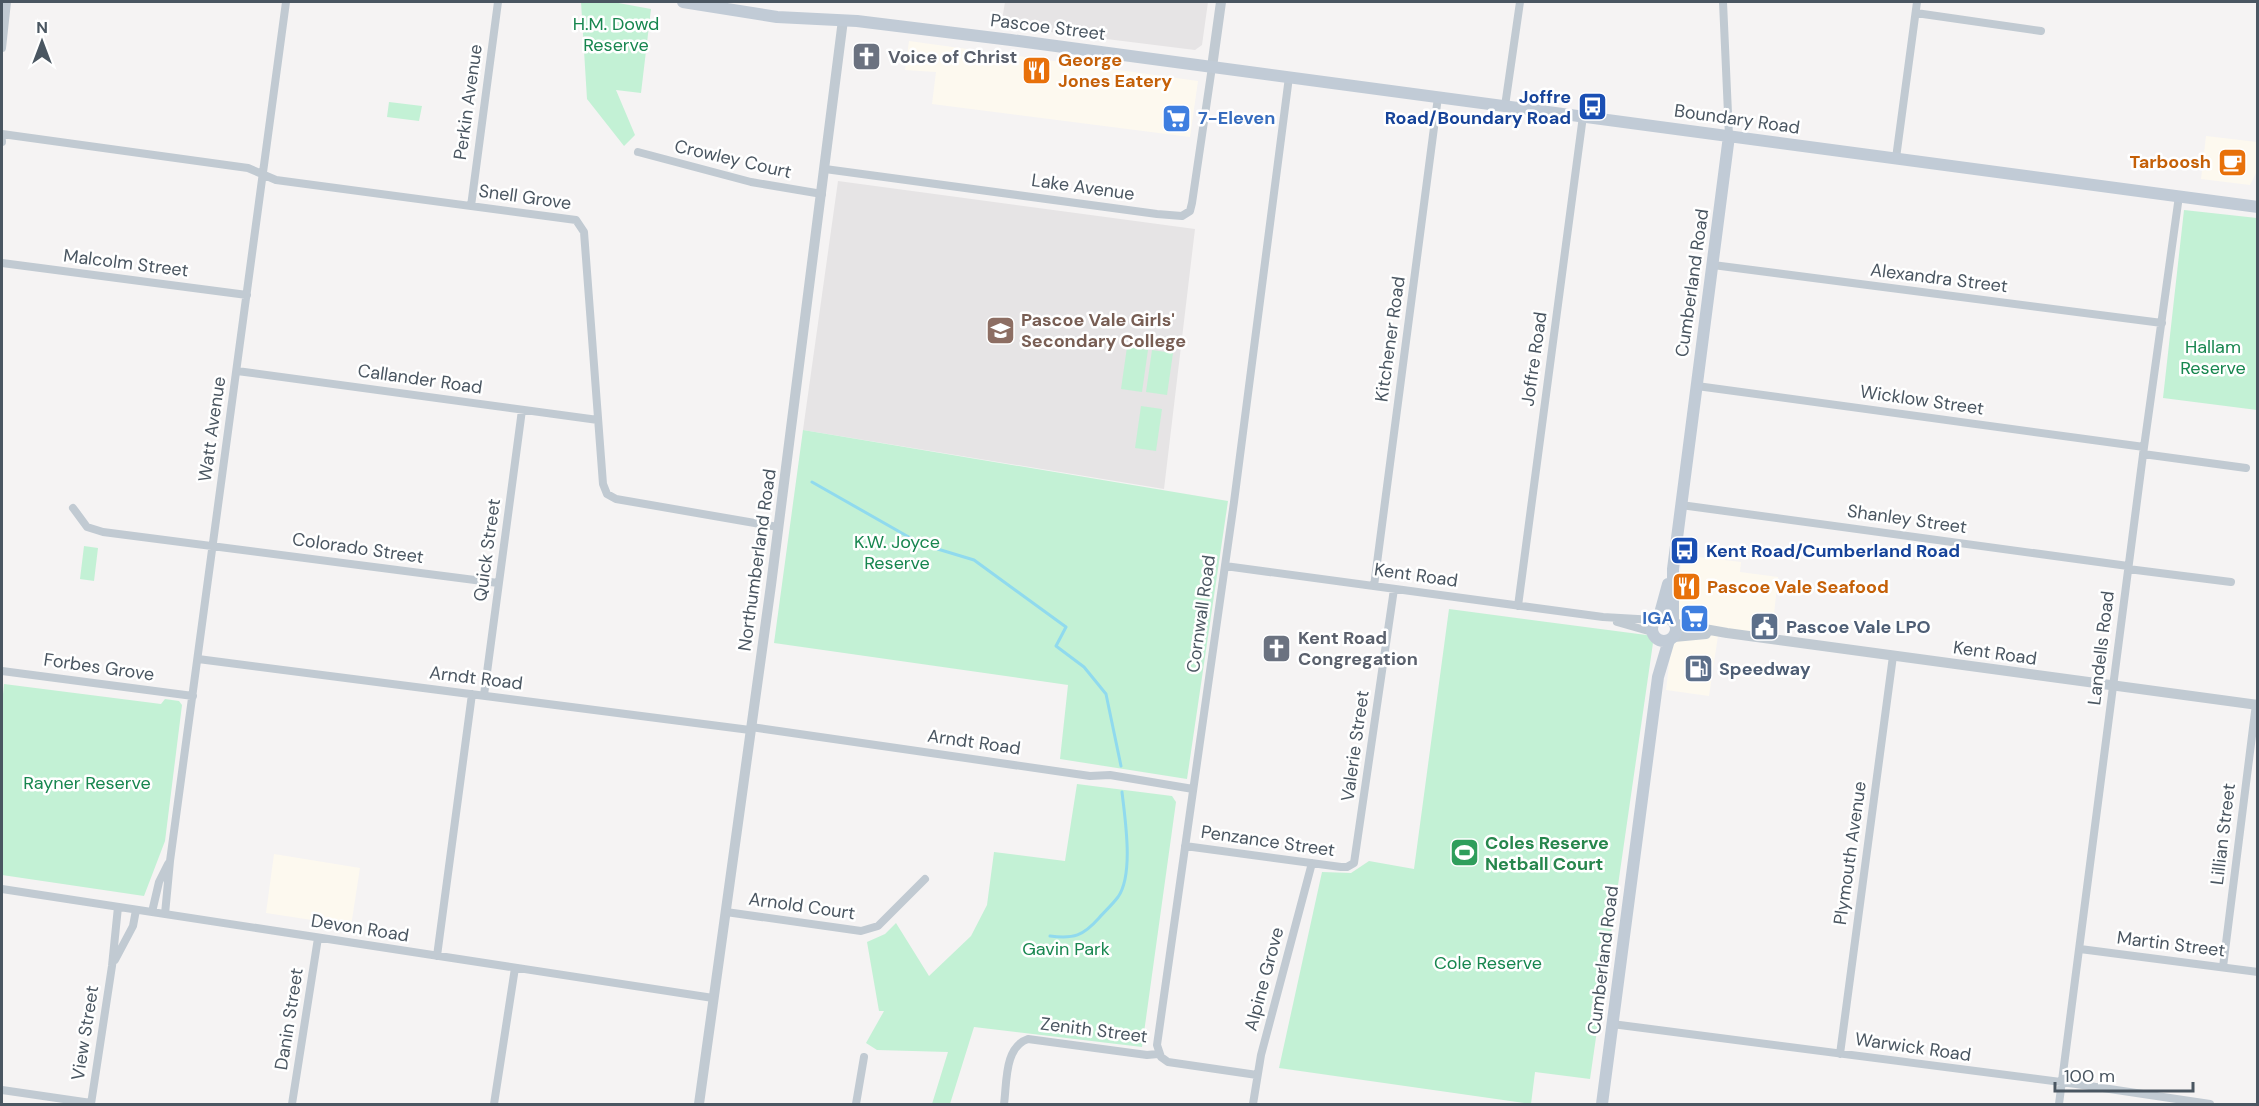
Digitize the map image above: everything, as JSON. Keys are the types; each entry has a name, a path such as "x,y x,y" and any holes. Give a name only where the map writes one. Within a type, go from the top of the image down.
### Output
{"main road":[{"name":"Pascoe Street","path":"683,2 777,17 843,20 1212,67"},
{"name":"Boundary Road","path":"1212,67 2258,207"},
{"name":"Cumberland Road","path":"1602,1104 1729,136"}],"street":[{"path":"2,48 7,2"},
{"name":"Watt Avenue","path":"165,914 170,861 286,2"},
{"name":"Perkin Avenue","path":"471,207 498,2"},
{"path":"1212,67 1221,2"},
{"path":"1505,105 1520,2"},
{"name":"Cumberland Road","path":"1723,2 1729,136"},
{"path":"1896,158 1917,2"},
{"path":"1916,13 2042,31"},
{"name":"Northumberland Road","path":"699,1104 778,527 843,20"},
{"name":"Lake Avenue","path":"825,169 1182,216 1190,211 1192,203 1212,67"},
{"name":"Cornwall Road","path":"1158,1054 1157,1040 1225,566 1289,77"},
{"name":"Kitchener Road","path":"1374,586 1438,97"},
{"name":"Joffre Road","path":"1518,606 1583,116"},
{"name":"Snell Grove","path":"2,139 23,138 248,168 276,180 573,219 581,225 584,232 603,484 607,494 611,497 778,527"},
{"name":"Crowley Court","path":"638,152 751,182 822,194"},
{"name":"Landells Road","path":"2059,1104 2143,450 2179,196"},
{"name":"Malcolm Street","path":"2,264 247,295"},
{"name":"Alexandra Street","path":"1713,265 2162,323"},
{"name":"Callander Road","path":"237,371 598,420"},
{"name":"Wicklow Street","path":"1697,386 2143,450 2246,468"},
{"name":"Quick Street","path":"484,695 522,410"},
{"name":"Shanley Street","path":"1681,505 2230,582"},
{"name":"Colorado Street","path":"73,508 84,524 93,529 498,584"},
{"name":"Kent Road","path":"1225,566 1603,617 1664,629 1727,633 2257,704"},
{"name":"Valerie Street","path":"1347,867 1354,863 1357,854 1394,589"},
{"name":"Plymouth Avenue","path":"1840,1054 1893,656"},
{"name":"Arndt Road","path":"198,659 751,729 1090,776 1110,775 1193,789"},
{"name":"Forbes Grove","path":"2,671 193,696"},
{"path":"437,956 472,694"},
{"name":"Lillian Street","path":"2223,967 2257,704"},
{"name":"Penzance Street","path":"1185,846 1347,867"},
{"name":"Watt Avenue","path":"152,912 159,882 170,861"},
{"name":"Alpine Grove","path":"1253,1104 1257,1075 1311,863"},
{"name":"Arnold Court","path":"726,912 861,931 878,926 925,879"},
{"name":"Devon Road","path":"2,889 713,998"},
{"name":"View Street","path":"91,1104 112,966 118,907"},
{"name":"View Street","path":"112,966 133,926 136,910"},
{"name":"Danin Street","path":"292,1104 318,938"},
{"name":"Martin Street","path":"2080,949 2258,972"},
{"path":"494,1104 515,968"},
{"name":"Warwick Road","path":"1612,1024 2210,1104"},
{"name":"Zenith Street","path":"1004,1104 1012,1054 1018,1044 1028,1039 1147,1055 1158,1054"},
{"path":"1158,1054 1163,1060 1176,1064 1257,1075"},
{"path":"856,1104 864,1057"},
{"path":"2,1090 91,1104"}],"shaded area":[{"path":"1005,2 1208,2 1202,45 1195,50 1001,26"},
{"path":"909,41 1198,81 1190,137 932,104 936,72 905,70"},
{"path":"2206,136 2257,142 2257,171 2250,185 2201,179"},
{"name":"Pascoe Vale Girls' Secondary College","path":"838,181 1195,229 1164,489 803,430"},
{"path":"1682,555 1741,562 1740,572 1778,577 1772,633 1719,629 1709,696 1666,690"},
{"path":"274,854 360,868 351,926 266,913"}],"green space":[{"name":"H.M. Dowd Reserve","path":"581,2 613,2 651,9 641,93 616,90 635,135 624,146 587,99"},
{"path":"389,102 422,106 419,121 387,117"},
{"name":"Hallam Reserve","path":"2184,210 2257,218 2257,410 2163,398"},
{"path":"1127,347 1148,350 1142,392 1121,389"},
{"path":"1152,350 1173,353 1167,395 1146,392"},
{"path":"1141,406 1162,409 1156,451 1135,448"},
{"name":"K.W. Joyce Reserve","path":"803,430 1228,501 1187,779 1060,759 1068,685 774,643"},
{"path":"84,546 98,548 94,581 80,579"},
{"name":"Cole Reserve","path":"1449,609 1654,636 1590,1079 1535,1072 1531,1104 1279,1068 1322,872 1351,873 1369,861 1414,869"},
{"name":"Rayner Reserve","path":"4,684 161,704 165,699 179,701 182,705 165,841 144,896 2,875"},
{"name":"Gavin Park","path":"1077,784 1172,796 1176,802 1142,1047 974,1027 950,1104 932,1104 948,1052 877,1050 866,1043 884,1011 879,1011 867,942 885,934 896,923 929,976 971,936 987,905 994,852 1065,861"}],"waterway":[{"path":"812,482 921,544 974,560 1066,627 1056,646 1084,667 1106,694 1121,766"},
{"path":"1050,936 1078,935 1093,924 1118,897 1123,887 1127,861 1122,792"}],"place":[{"name":"Voice of Christ","path":"867,57"},
{"name":"George Jones Eatery","path":"1037,70"},
{"name":"Joffre Road/Boundary Road","path":"1592,107"},
{"name":"7-Eleven","path":"1177,118"},
{"name":"Tarboosh","path":"2232,162"},
{"name":"Pascoe Vale Girls' Secondary College","path":"1000,330"},
{"name":"Kent Road/Cumberland Road","path":"1685,551"},
{"name":"Pascoe Vale Seafood","path":"1686,587"},
{"name":"IGA","path":"1695,618"},
{"name":"Pascoe Vale LPO","path":"1765,627"},
{"name":"Kent Road Congregation","path":"1277,648"},
{"name":"Speedway","path":"1698,669"},
{"name":"Coles Reserve Netball Court","path":"1464,853"}]}
